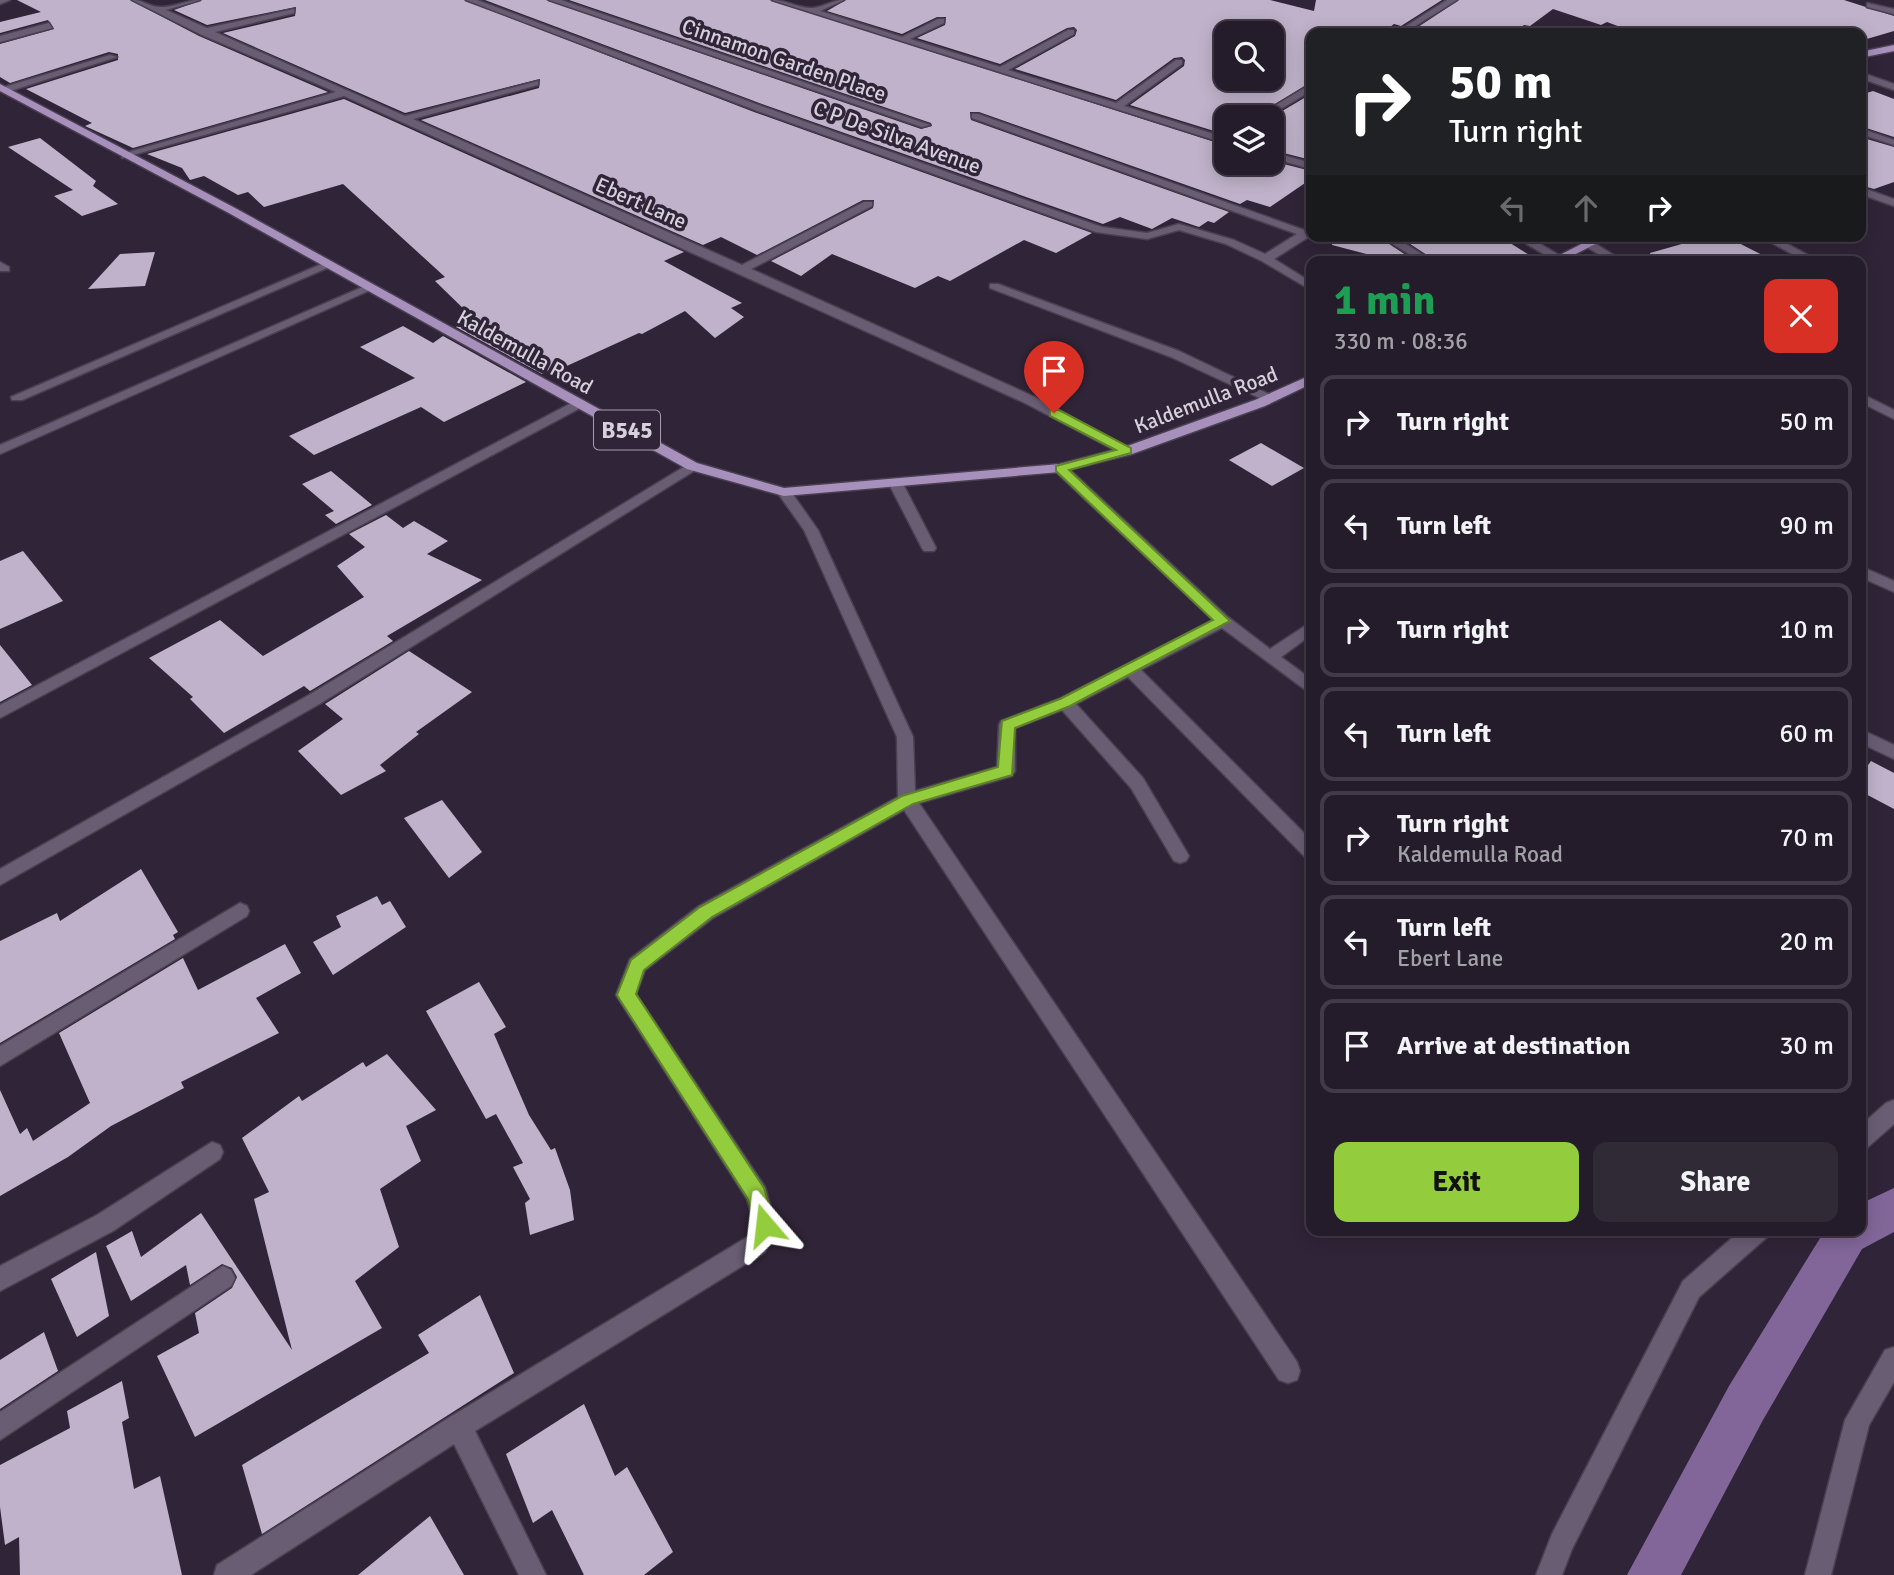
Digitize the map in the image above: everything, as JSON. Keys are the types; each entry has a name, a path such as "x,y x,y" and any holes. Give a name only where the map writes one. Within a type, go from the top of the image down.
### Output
{"main road":[{"path":"1866,54 1894,48"},
{"name":"Kaldemulla Road","path":"2,88 231,210 692,466 784,492 1060,468 1127,451 1306,383"},
{"path":"1564,256 1593,242"}],"street":[{"path":"0,2 6,0"},
{"name":"Ebert Lane","path":"136,0 1030,401 1127,451"},
{"path":"159,10 196,0"},
{"name":"C P De Silva Avenue","path":"470,0 758,108 1100,230 1147,236 1179,228 1230,242 1266,259 1306,284"},
{"name":"Cinnamon Garden Place","path":"553,0 925,125"},
{"path":"776,0 1214,135"},
{"path":"813,11 840,0"},
{"path":"1407,28 1454,0"},
{"path":"1870,5 1894,12"},
{"path":"203,32 291,11"},
{"path":"904,39 941,21"},
{"path":"0,39 49,26"},
{"path":"1002,70 1070,32"},
{"path":"2,88 113,57"},
{"path":"1117,107 1179,62"},
{"path":"1866,77 1894,87"},
{"path":"404,119 535,83"},
{"path":"1281,105 1306,90"},
{"path":"126,156 344,93"},
{"path":"975,117 1306,231"},
{"path":"1866,133 1892,143"},
{"path":"1284,158 1306,165"},
{"path":"1866,192 1894,203"},
{"path":"742,270 868,204"},
{"path":"1266,259 1306,233"},
{"path":"1395,242 1419,256"},
{"path":"1527,242 1549,256"},
{"path":"1775,242 1804,256"},
{"path":"1589,244 1609,256"},
{"path":"17,397 328,265"},
{"path":"995,286 1175,354 1271,398"},
{"path":"0,450 369,288"},
{"path":"1866,400 1894,415"},
{"path":"0,712 579,403"},
{"path":"0,878 314,699 692,466"},
{"path":"1060,468 1223,621 1306,684"},
{"path":"896,484 929,548"},
{"path":"784,492 811,530 905,737 907,800 1288,1371"},
{"path":"1866,574 1894,587"},
{"path":"228,1575 459,1426 757,1244 765,1225 757,1195 626,995 637,965 706,912 907,800 1006,771 1007,725 1065,703 1223,621"},
{"path":"1271,656 1306,631"},
{"path":"1129,668 1306,847"},
{"path":"1065,703 1124,766 1180,856"},
{"path":"1866,738 1894,753"},
{"path":"0,1058 240,911"},
{"path":"1866,1135 1894,1110"},
{"path":"0,1279 105,1223 212,1152"},
{"path":"1549,1575 1561,1543 1691,1289 1751,1236"},
{"path":"0,1427 223,1278"},
{"path":"1818,1575 1858,1420 1894,1359"},
{"path":"459,1426 533,1575"}],"building":[{"path":"17,0 130,0 199,36 328,92 133,148 85,126 92,123 26,89 118,60 118,54 109,52 10,83 0,77 0,44 54,29 48,20 0,33 0,22 41,12"},
{"path":"202,0 464,0 754,112 1092,233 1056,253 1024,240 950,281 938,276 915,288 832,254 801,276 771,261 873,208 874,200 863,200 757,255 721,237 703,245 421,120 539,88 540,79 405,113 223,33 295,16 296,7 207,25 174,10"},
{"path":"485,0 546,0 921,129 932,126 931,123 569,0 770,0 1214,142 1214,175 1284,175 1284,164 1306,170 1306,182 1270,207 1247,200 1240,204 979,112 970,112 971,120 1229,212 1214,223 1208,221 1199,227 1172,218 1152,229 1120,217 1103,224 762,104"},
{"path":"846,0 1270,0 1314,11 1316,0 1442,0 1401,26 1394,24 1389,28 1306,28 1306,85 1274,105 1214,105 1214,131 1130,105 1184,66 1185,60 1182,57 1174,58 1116,100 1015,69 1075,36 1077,30 1074,27 1067,28 1000,64 917,38 945,25 946,17 937,17 902,34 827,11"},
{"path":"1459,0 1844,0 1894,16 1894,31 1866,39 1866,28 1623,28 1607,22 1601,25 1553,9 1530,26 1524,25 1520,28 1417,28"},
{"path":"1873,91 1894,99 1894,137 1866,128 1866,93"},
{"path":"1306,97 1306,159 1284,153 1284,110"},
{"path":"344,99 684,252 664,261 742,303 731,308 744,317 715,338 685,311 642,334 639,333 558,370 554,368 542,374 456,327 471,316 435,281 445,277 343,184 264,207 248,192 238,195 204,176 190,180 182,168 147,154"},
{"path":"40,138 96,181 93,186 118,204 82,216 54,196 73,190 8,147"},
{"path":"1866,139 1894,147 1894,182 1874,189 1866,187"},
{"path":"1332,242 1386,242 1407,256 1374,256 1332,245"},
{"path":"1407,242 1509,242 1531,256 1428,256"},
{"path":"1689,242 1737,242 1764,256 1650,256 1650,253"},
{"path":"155,252 145,286 88,289 120,254"},
{"path":"403,326 433,343 443,336 526,382 444,422 421,407 314,455 289,436 415,378 360,347"},
{"path":"1261,443 1304,468 1272,486 1229,460"},
{"path":"331,471 372,505 336,524 325,515 334,511 302,484"},
{"path":"386,515 403,528 414,521 448,541 427,554 482,580 387,636 393,641 310,691 304,686 224,733 190,699 193,697 149,658 220,620 263,656 364,597 337,566 365,547 349,534"},
{"path":"23,551 63,601 0,629 0,561"},
{"path":"0,645 32,685 0,702"},
{"path":"409,651 472,692 416,732 419,734 380,765 386,771 341,795 298,751 343,719 325,704"},
{"path":"1871,761 1894,773 1894,809 1866,794 1866,768"},
{"path":"442,800 482,852 449,878 404,818"},
{"path":"141,869 178,932 173,935 175,939 0,1043 0,941 57,913 60,921"},
{"path":"377,896 382,905 390,901 406,927 333,975 313,942 341,927 336,916"},
{"path":"285,944 301,973 256,998 279,1033 181,1082 184,1088 111,1126 68,1157 0,1196 0,1090 20,1134 27,1128 33,1141 90,1103 59,1033 183,958 198,990"},
{"path":"479,982 506,1027 494,1034 529,1115 551,1150 555,1148 570,1190 574,1220 530,1235 525,1203 530,1199 513,1167 523,1163 496,1114 486,1119 426,1011"},
{"path":"387,1054 436,1110 406,1126 421,1161 380,1189 399,1247 355,1281 382,1328 195,1437 157,1356 199,1333 195,1313 232,1288 237,1277 232,1268 222,1264 190,1285 186,1265 131,1301 106,1246 132,1231 141,1257 201,1213 292,1350 254,1199 269,1192 242,1138 299,1096 302,1101 363,1062 366,1067"},
{"path":"96,1252 109,1316 77,1337 51,1279"},
{"path":"480,1295 514,1373 262,1534 242,1465 429,1353 418,1335"},
{"path":"44,1332 58,1371 0,1409 0,1360"},
{"path":"122,1381 129,1418 122,1422 134,1489 160,1476 182,1575 20,1575 19,1537 5,1545 0,1507 0,1465 70,1428 67,1411"},
{"path":"584,1404 615,1476 627,1467 673,1552 644,1575 584,1575 552,1510 533,1523 506,1454"},
{"path":"430,1516 464,1575 358,1575"}],"waterway":[{"path":"1866,1224 1894,1209"},
{"path":"1653,1575 1746,1403 1846,1236"}],"route":[{"path":"765,1225 757,1195 626,995 637,965 706,912 907,800 1006,771 1007,725 1065,703 1223,621 1060,468 1127,451 1054,413"}]}
